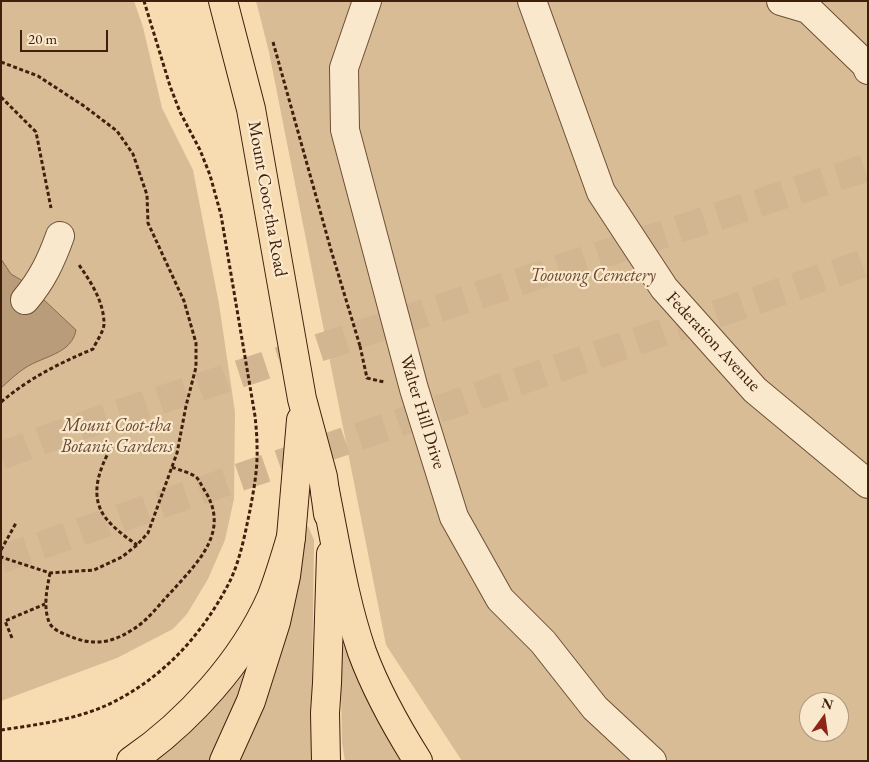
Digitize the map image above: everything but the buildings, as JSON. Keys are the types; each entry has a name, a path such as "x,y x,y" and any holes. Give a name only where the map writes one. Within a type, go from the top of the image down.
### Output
{"main road":[{"name":"Mount Coot-tha Road","path":"223,1 251,109 302,399 325,491"},
{"name":"Mount Coot-tha Road","path":"224,761 248,708 265,660 286,576 292,537 302,399"},
{"path":"325,491 332,565 324,713 326,761"},
{"path":"325,491 346,596 362,650 382,698 418,761"},
{"path":"131,761 179,722 213,686 244,647 270,599 292,537"}],"lane":[{"name":"Walter Hill Drive","path":"367,1 344,68 345,130 414,389 454,517 500,599 542,642 595,708 652,761"},
{"name":"Federation Avenue","path":"532,1 601,192 664,288 755,390 868,484"},
{"path":"781,1 808,9 866,64 868,70"},
{"path":"25,300 39,283 53,256 60,236"}],"path":[{"path":"1,730 78,715 103,707 151,680 182,650 209,617 230,581 244,538 254,492 258,447 255,416 221,215 210,175 200,150 180,112 170,86 144,1"},
{"path":"273,42 360,346"},
{"path":"1,62 38,76 84,106 117,131 133,154 147,195 148,223 184,300 196,343 196,367 177,453 148,532 137,545 122,558 94,570 50,573 1,557"},
{"path":"113,444 103,462 99,476 97,499 104,516 114,527 137,545"},
{"path":"50,573 45,604 50,624 58,632 78,640 98,643 110,641 133,630 153,612 187,574 209,544 215,524 211,502 196,477 172,467"},
{"path":"1,550 16,523"},
{"path":"12,638 5,620 45,604"}],"green space":[{"name":"Mount Coot-tha Botanic Gardens","path":"1,1 134,1 143,27 162,108 193,170 219,304 235,412 234,499 225,540 208,579 187,614 173,629 117,658 1,701"},
{"name":"Toowong Cemetery","path":"256,1 868,1 868,761 462,761 386,645 269,52"},
{"path":"308,526 314,540 311,761 236,761 300,536"},
{"path":"340,639 363,683 390,744 401,761 345,761 342,743"},
{"path":"252,654 234,710 209,761 144,761"}],"shaded area":[{"path":"1,259 11,274 26,283 76,330 69,344 63,349 25,368 1,388"}],"tunnel":[{"path":"1,456 78,427 868,167"},
{"path":"1,559 868,262"}]}
